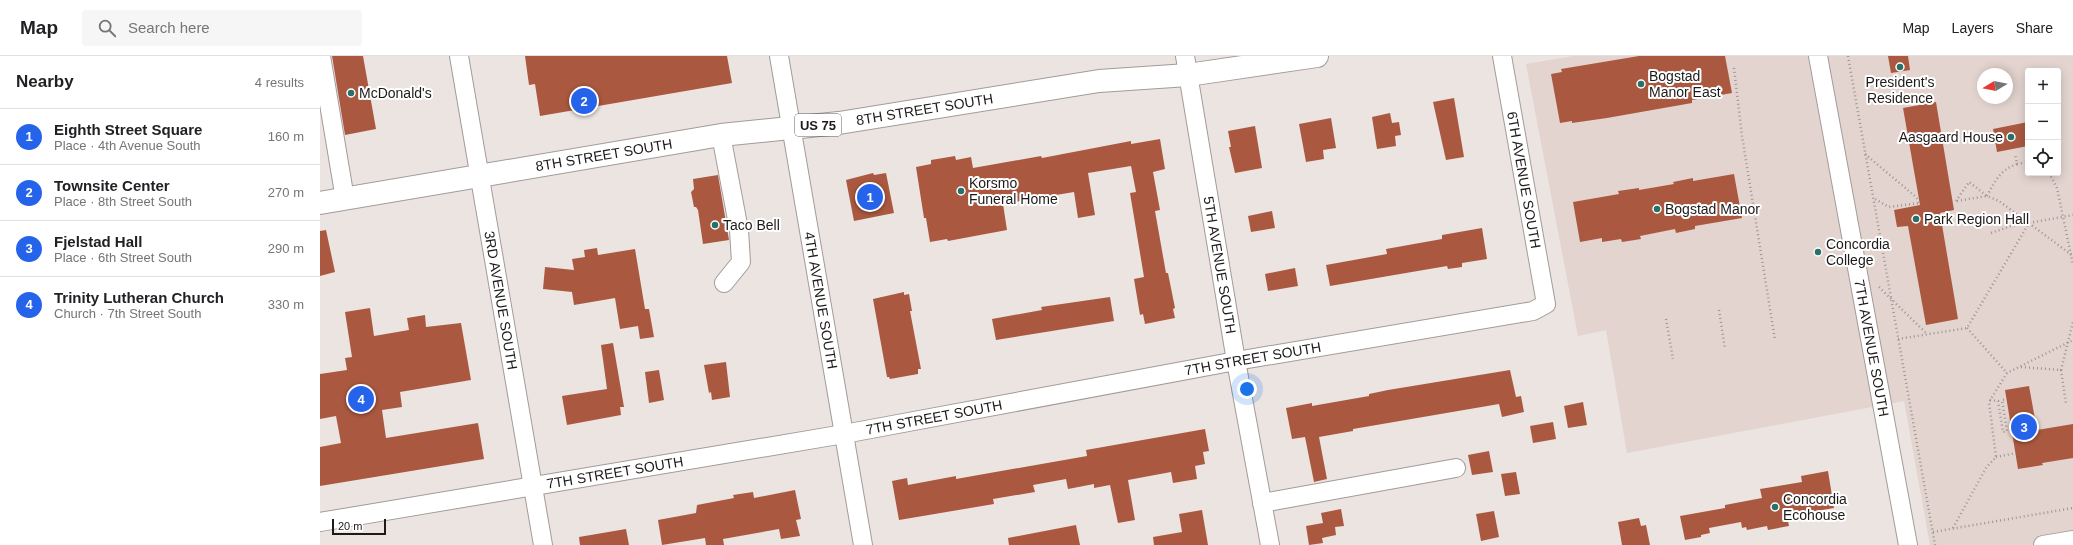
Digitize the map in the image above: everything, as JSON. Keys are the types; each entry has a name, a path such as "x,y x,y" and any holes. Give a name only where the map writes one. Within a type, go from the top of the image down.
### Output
{"main road":[{"name":"8TH STREET SOUTH","path":"320,203 721,135 839,123 1099,81 1187,65 1317,56"}],"street":[{"path":"321,56 346,199"},
{"name":"3RD AVENUE SOUTH","path":"459,56 543,545"},
{"name":"4TH AVENUE SOUTH","path":"779,56 863,545"},
{"name":"6TH AVENUE SOUTH","path":"1502,56 1546,304"},
{"name":"7TH AVENUE SOUTH","path":"1818,56 1908,545"},
{"name":"5TH AVENUE SOUTH","path":"1187,65 1236,361 1270,545"},
{"path":"721,135 739,230 741,262 724,283"},
{"name":"7TH STREET SOUTH","path":"320,522 844,434 1236,361 1533,311 1546,304"},
{"path":"1262,503 1456,468"},
{"path":"2044,545 2073,540"}],"path":[{"path":"1848,56 1864,153 1879,223 1935,545"},
{"path":"1734,68 1742,136 1775,340"},
{"path":"1864,153 1916,197 1920,203 1889,207 1873,198"},
{"path":"2015,154 2017,164"},
{"path":"1987,196 2000,173 2017,164 2025,163"},
{"path":"2051,176 2057,188 2073,265"},
{"path":"1987,196 1956,201 1969,182 1987,196 1999,201 2072,256"},
{"path":"1991,233 2011,226 2073,215"},
{"path":"1898,339 1967,328 2029,223"},
{"path":"1875,283 1927,335"},
{"path":"1719,310 1725,349"},
{"path":"1666,319 1673,359"},
{"path":"2066,404 2061,370 2066,343 2073,322"},
{"path":"1967,328 2007,373"},
{"path":"1996,457 1990,400 2007,373 2073,340"},
{"path":"2020,367 2061,370"},
{"path":"1990,400 1998,401 2003,432 2008,431 2002,400 2007,399"},
{"path":"1953,528 1986,468 1996,457 2016,453"},
{"path":"1933,532 2073,508"}],"shaded area":[{"name":"Concordia College","path":"1573,56 2073,56 2073,545 1930,545 1904,401 1627,453 1606,330 1578,336 1526,64"}],"building":[{"name":"McDonald's","path":"332,56 363,56 376,129 345,135"},
{"path":"525,56 727,56 732,83 540,116 535,84 529,85"},
{"name":"Bogstad Manor East","path":"1639,56 1725,56 1732,93 1692,100 1692,103 1607,118 1572,123 1572,121 1560,123 1551,74 1562,72 1561,69"},
{"name":"President's Residence","path":"1888,56 1908,56 1910,70 1891,73"},
{"path":"1454,98 1464,157 1446,160 1433,102"},
{"name":"Park Region Hall","path":"1936,102 1954,210 1940,213 1958,319 1926,325 1908,226 1897,227 1894,210 1920,205 1903,108"},
{"path":"1390,113 1392,123 1399,122 1401,135 1395,136 1396,146 1377,149 1372,117"},
{"path":"1331,118 1336,148 1323,150 1324,159 1306,162 1299,124"},
{"name":"Aasgaard House","path":"2025,123 2025,147 1997,152 1993,129"},
{"path":"1255,126 1262,168 1235,173 1229,147 1231,147 1228,131"},
{"path":"1160,139 1165,169 1153,172 1160,210 1155,211 1166,273 1168,273 1175,308 1173,309 1175,318 1145,324 1143,314 1140,315 1134,279 1144,277 1130,193 1136,192 1131,166 1088,173 1095,215 1078,218 1074,192 1003,204 1007,230 948,241 947,239 930,242 926,218 924,218 916,167 931,164 931,160 955,156 956,160 971,157 973,168 1041,156 1042,158 1131,141 1131,144"},
{"path":"873,173 874,175 886,173 894,213 854,221 846,180"},
{"name":"Bogstad Manor","path":"1734,174 1742,218 1695,226 1695,229 1676,233 1675,229 1640,236 1641,239 1622,242 1621,239 1602,242 1602,238 1580,242 1573,202 1619,194 1618,191 1639,188 1639,190 1674,184 1673,182 1693,178 1693,181"},
{"name":"Taco Bell","path":"718,175 729,240 703,244 698,210 694,207 691,192 694,189 693,179"},
{"path":"1272,211 1275,228 1251,232 1248,216"},
{"path":"1482,228 1487,259 1462,263 1462,267 1448,269 1447,266 1330,286 1326,265 1387,254 1386,249 1442,239 1442,235"},
{"path":"326,230 335,272 320,276 320,231"},
{"path":"597,248 598,255 635,249 645,309 649,309 654,337 640,339 638,326 620,329 615,298 574,305 572,292 543,289 545,267 574,270 572,259 585,257 584,250"},
{"path":"1295,268 1298,286 1268,291 1265,274"},
{"path":"904,292 904,295 909,294 912,311 910,311 921,369 918,369 918,374 890,379 887,377 873,299"},
{"path":"1110,297 1114,321 996,340 992,319 1042,310 1041,307"},
{"path":"370,308 374,336 409,330 407,318 425,315 426,327 461,323 471,380 400,392 402,407 382,410 386,438 478,423 484,459 320,486 320,447 341,443 336,416 320,419 320,374 347,370 345,358 352,357 345,312"},
{"path":"613,343 624,407 620,407 621,415 567,425 562,396 607,389 601,345"},
{"path":"726,362 730,397 712,400 711,392 709,393 704,365"},
{"path":"659,370 664,400 649,403 645,372"},
{"path":"1510,370 1516,397 1521,396 1524,412 1502,417 1499,404 1353,429 1353,431 1319,437 1327,479 1314,482 1305,437 1292,439 1286,408 1312,403 1312,406 1369,396 1369,394 1388,390"},
{"path":"2029,386 2037,430 2073,424 2073,458 2018,469 2005,390"},
{"path":"1583,402 1587,425 1568,428 1564,406"},
{"path":"1553,422 1556,439 1533,443 1530,426"},
{"path":"1205,429 1209,451 1203,452 1205,464 1195,466 1197,479 1173,483 1171,472 1128,480 1135,520 1118,523 1110,485 1094,488 1094,484 1068,489 1066,479 1033,485 1035,492 993,499 994,504 899,520 892,481 907,478 908,485 956,476 956,479 1087,456 1086,450"},
{"path":"1489,451 1493,472 1472,475 1468,455"},
{"path":"1828,471 1834,508 1787,516 1789,526 1768,530 1767,526 1747,530 1746,527 1742,528 1741,522 1709,528 1710,533 1701,535 1701,537 1685,540 1680,516 1725,508 1725,505 1762,498 1760,489 1802,482 1801,476"},
{"path":"1516,472 1520,494 1505,496 1501,474"},
{"path":"795,490 801,519 796,520 800,536 781,539 779,529 723,539 724,545 706,545 705,538 662,545 658,520 696,513 697,505 734,498 733,495 753,492 754,498"},
{"path":"1341,509 1344,526 1335,527 1336,535 1322,538 1323,543 1309,545 1306,526 1323,523 1321,513"},
{"path":"1202,510 1208,545 1154,545 1153,537 1182,532 1179,514"},
{"path":"1494,511 1499,537 1481,541 1476,514"},
{"path":"1639,518 1641,526 1646,525 1650,545 1622,545 1618,522"},
{"path":"1076,525 1080,545 1009,545 1008,538"},
{"path":"626,529 629,545 580,545 579,537"}],"place":[{"name":"President's Residence","path":"1900,67"},
{"name":"Bogstad Manor East","path":"1641,84"},
{"name":"McDonald's","path":"351,93"},
{"name":"Townsite Center","path":"584,101"},
{"name":"Aasgaard House","path":"2011,137"},
{"name":"Korsmo Funeral Home","path":"961,191"},
{"name":"Eighth Street Square","path":"870,197"},
{"name":"Bogstad Manor","path":"1657,209"},
{"name":"Park Region Hall","path":"1916,219"},
{"name":"Taco Bell","path":"715,225"},
{"name":"Concordia College","path":"1818,252"},
{"name":"Trinity Lutheran Church","path":"361,399"},
{"name":"Fjelstad Hall","path":"2024,427"},
{"name":"Concordia Ecohouse","path":"1775,507"}]}
